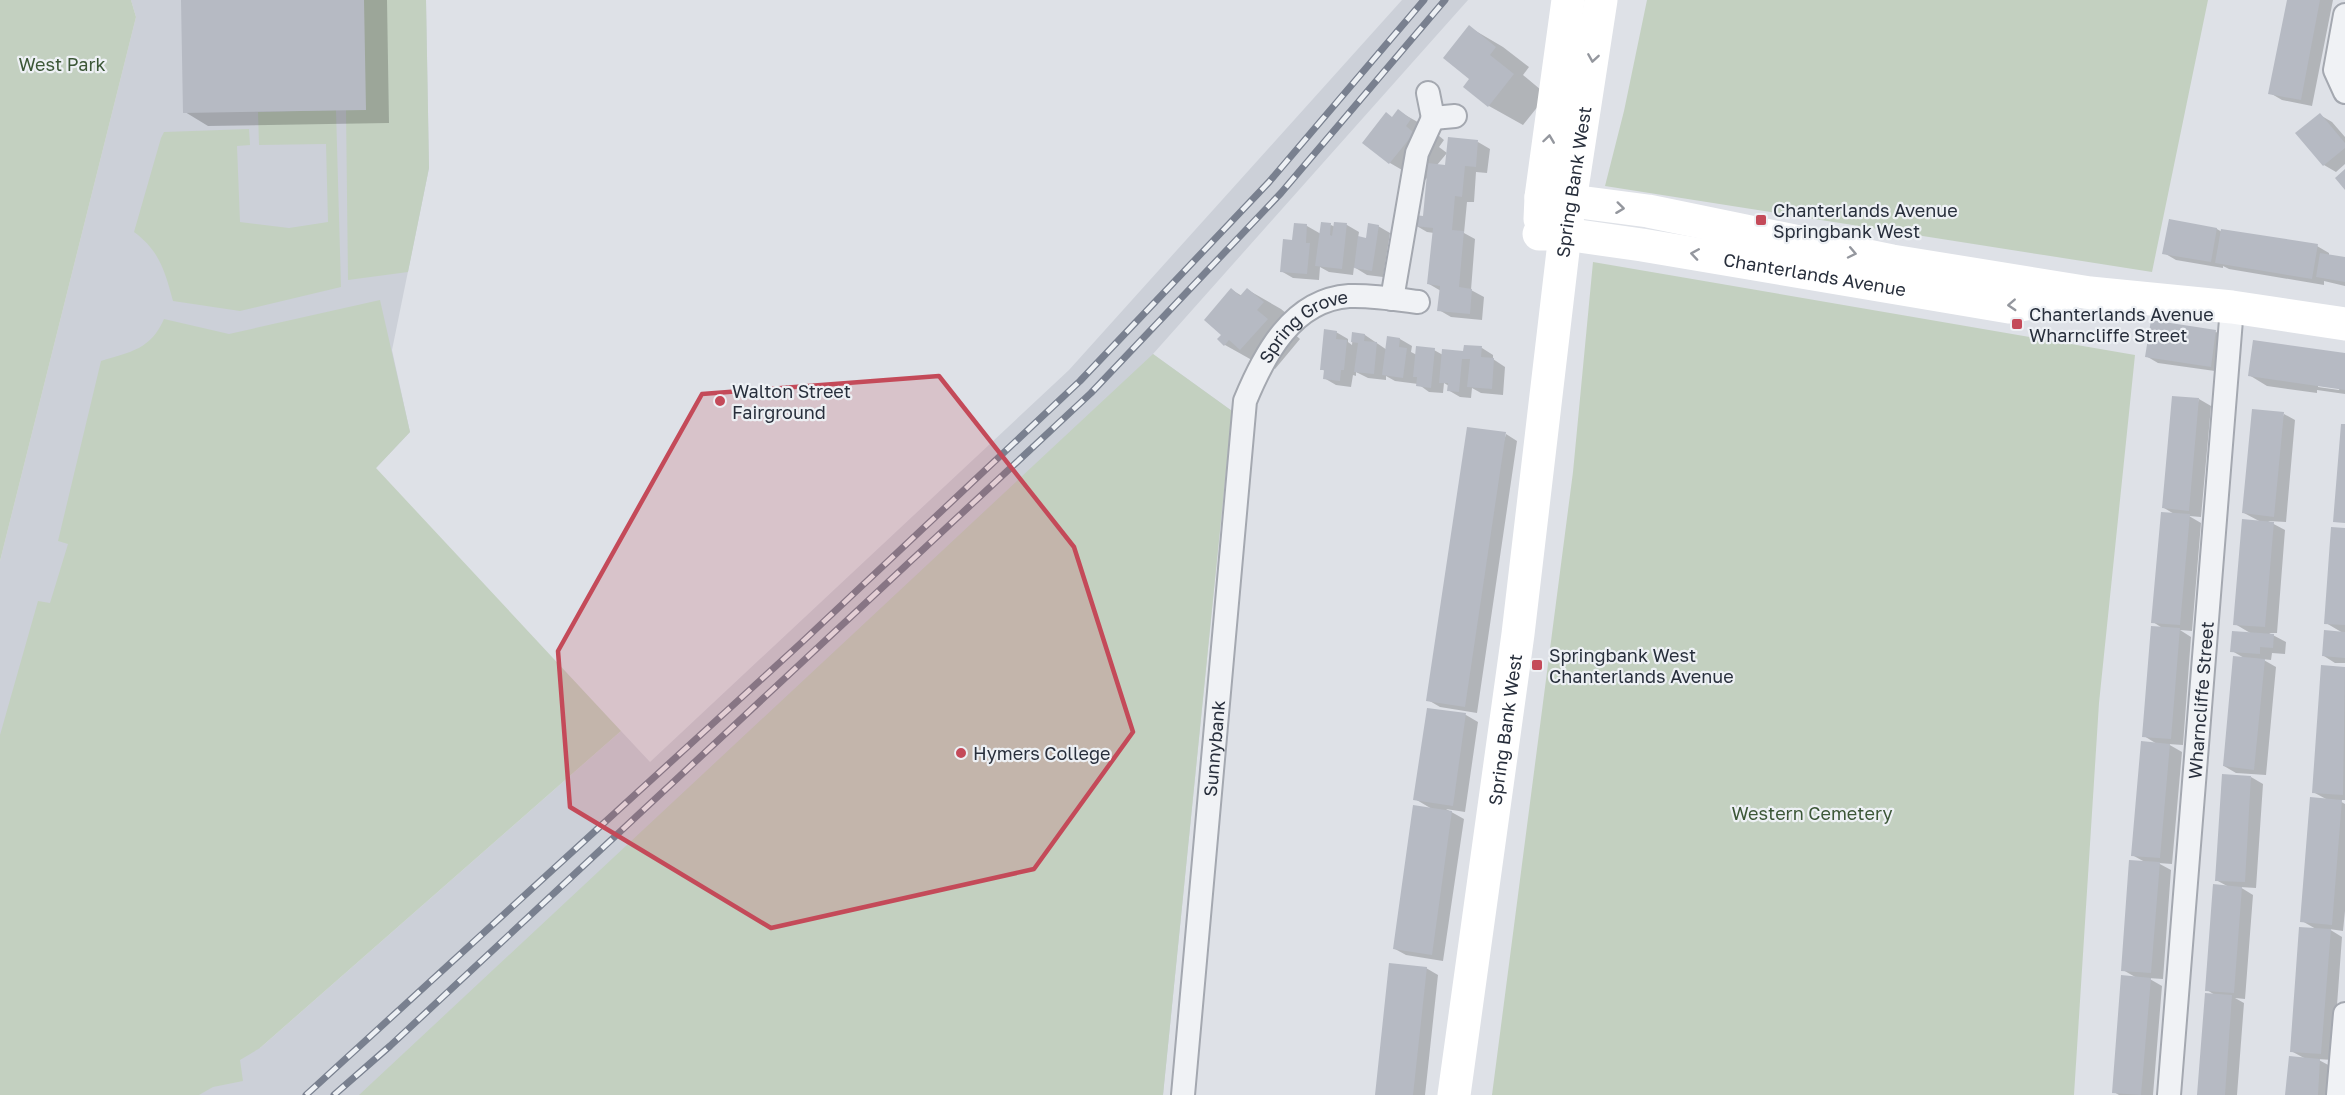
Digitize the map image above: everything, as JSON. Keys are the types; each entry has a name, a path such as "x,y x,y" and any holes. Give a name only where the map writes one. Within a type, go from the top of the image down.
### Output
{"street":[{"name":"Spring Bank West","path":"1454,1095 1518,634 1550,364 1552,234 1568,0"},
{"name":"Spring Bank West","path":"1556,199 1602,0"},
{"path":"2345,15 2336,70 2345,92"},
{"path":"1392,299 1417,153 1444,117 1428,93"},
{"name":"Chanterlands Avenue","path":"1556,199 1648,211 1892,261 2090,292 2232,307 2345,324"},
{"name":"Chanterlands Avenue","path":"1552,234 2009,307 2090,292"},
{"name":"Spring Grove","path":"1245,402 1259,368 1283,330 1317,304 1348,296 1419,302"},
{"name":"Wharncliffe Street","path":"2169,1095 2232,307"},
{"name":"Sunnybank","path":"1183,1095 1245,402"},
{"path":"2338,1095 2345,1014"}],"highlighted area":[{"path":"939,376 1074,547 1133,732 1034,869 771,928 570,807 558,651 702,394"}],"shaded area":[{"path":"131,0 426,0 429,168 392,350 410,432 376,468 260,1048 621,731 650,762 1069,370 1402,0 1468,0 1153,354 1232,411 1163,1095 0,1095 0,561 136,17"}],"green space":[{"name":"West Park","path":"0,0 131,0 136,17 0,561"},
{"path":"364,0 426,0 429,168 408,272 348,280 346,110"},
{"path":"1647,0 2208,0 2152,272 1605,186 1624,111"},
{"path":"336,110 341,287 240,311 173,301 164,271 156,255 134,232 164,132 249,129 250,145 237,146 240,222 289,228 328,222 326,144 259,145 258,112"},
{"name":"Western Cemetery","path":"1593,262 2135,355 2099,703 2074,1095 1492,1095 1573,472"},
{"path":"380,300 410,432 376,468 621,731 260,1048 240,1060 243,1081 213,1087 199,1095 0,1095 0,735 38,601 50,603 68,544 58,541 101,361 139,348 153,337 164,319 229,334"},
{"name":"Hymers College","path":"1153,354 1232,411 1163,1095 359,1095"}],"building":[{"path":"181,0 364,0 366,110 183,113"},
{"path":"2287,0 2320,0 2301,100 2268,94"},
{"path":"1469,25 1496,47 1490,55 1514,74 1488,107 1463,87 1469,79 1443,58"},
{"path":"1398,109 1411,119 1406,126 1414,133 1389,164 1362,143 1386,112 1392,117"},
{"path":"2320,113 2345,143 2345,148 2323,166 2295,133"},
{"path":"1448,137 1478,140 1476,167 1465,166 1462,197 1455,196 1452,230 1464,231 1459,287 1472,289 1470,314 1437,311 1440,286 1427,284 1433,228 1414,226 1415,215 1423,216 1428,163 1445,165"},
{"path":"2345,169 2345,190 2335,178"},
{"path":"2169,219 2217,228 2211,262 2162,254"},
{"path":"1321,222 1331,223 1330,235 1332,236 1334,222 1347,223 1342,269 1315,266"},
{"path":"1294,223 1307,224 1306,243 1310,243 1307,274 1280,272 1283,239 1292,240"},
{"path":"1368,223 1379,225 1372,271 1354,268 1358,236 1366,238"},
{"path":"2221,229 2318,244 2312,279 2215,263"},
{"path":"2320,253 2345,257 2345,282 2316,277"},
{"path":"1231,288 1240,296 1247,288 1264,302 1257,310 1268,319 1240,350 1229,340 1224,346 1217,339 1221,335 1204,320"},
{"path":"2151,320 2216,330 2211,367 2145,357"},
{"path":"1324,329 1337,331 1336,339 1347,340 1344,370 1341,370 1340,381 1323,379 1324,370 1320,370"},
{"path":"1352,332 1365,334 1364,341 1377,342 1374,374 1354,372 1358,343 1351,342"},
{"path":"1387,336 1400,338 1399,347 1407,348 1403,378 1382,375"},
{"path":"2253,340 2345,353 2345,390 2248,376"},
{"path":"1464,345 1482,346 1481,357 1494,358 1492,389 1467,387 1470,359 1462,359 1459,392 1447,391 1448,383 1439,383 1442,349 1463,351"},
{"path":"1416,346 1435,348 1431,388 1416,386 1417,377 1413,377"},
{"path":"2172,396 2199,398 2189,511 2162,508"},
{"path":"2252,409 2284,412 2274,517 2242,513"},
{"path":"2341,424 2345,424 2345,523 2333,522"},
{"path":"1467,427 1506,432 1465,707 1426,701"},
{"path":"2161,512 2190,514 2180,625 2151,623"},
{"path":"2242,519 2274,522 2265,627 2233,625"},
{"path":"2331,527 2345,528 2345,625 2324,624"},
{"path":"2151,626 2180,628 2171,739 2142,737"},
{"path":"2324,630 2345,632 2345,658 2322,656"},
{"path":"2232,631 2274,634 2273,648 2260,647 2260,654 2230,652"},
{"path":"2233,656 2265,659 2254,770 2223,766"},
{"path":"2321,665 2345,667 2343,795 2312,793"},
{"path":"1427,708 1466,713 1453,806 1413,800"},
{"path":"2141,741 2170,744 2160,858 2131,856"},
{"path":"2222,774 2251,776 2245,882 2215,881"},
{"path":"2310,797 2342,800 2332,925 2300,922"},
{"path":"1413,805 1452,811 1432,955 1393,949"},
{"path":"2129,860 2160,862 2151,973 2121,971"},
{"path":"2213,884 2242,887 2234,993 2205,991"},
{"path":"2299,927 2331,929 2321,1054 2290,1052"},
{"path":"1389,963 1427,967 1413,1095 1375,1095"},
{"path":"2121,975 2151,978 2141,1095 2112,1093"},
{"path":"2205,993 2232,995 2225,1095 2197,1095"},
{"path":"2289,1056 2320,1059 2318,1095 2285,1095"}],"railway":[{"path":"306,1095 800,644 1080,381 1269,182 1424,0"},
{"path":"334,1095 390,1046 1091,393 1281,193 1445,0"}],"place":[{"name":"Chanterlands Avenue Springbank West","path":"1761,220"},
{"name":"Chanterlands Avenue Wharncliffe Street","path":"2017,324"},
{"name":"Walton Street Fairground","path":"720,401"},
{"name":"Springbank West Chanterlands Avenue","path":"1537,665"},
{"name":"Hymers College","path":"961,753"}]}
